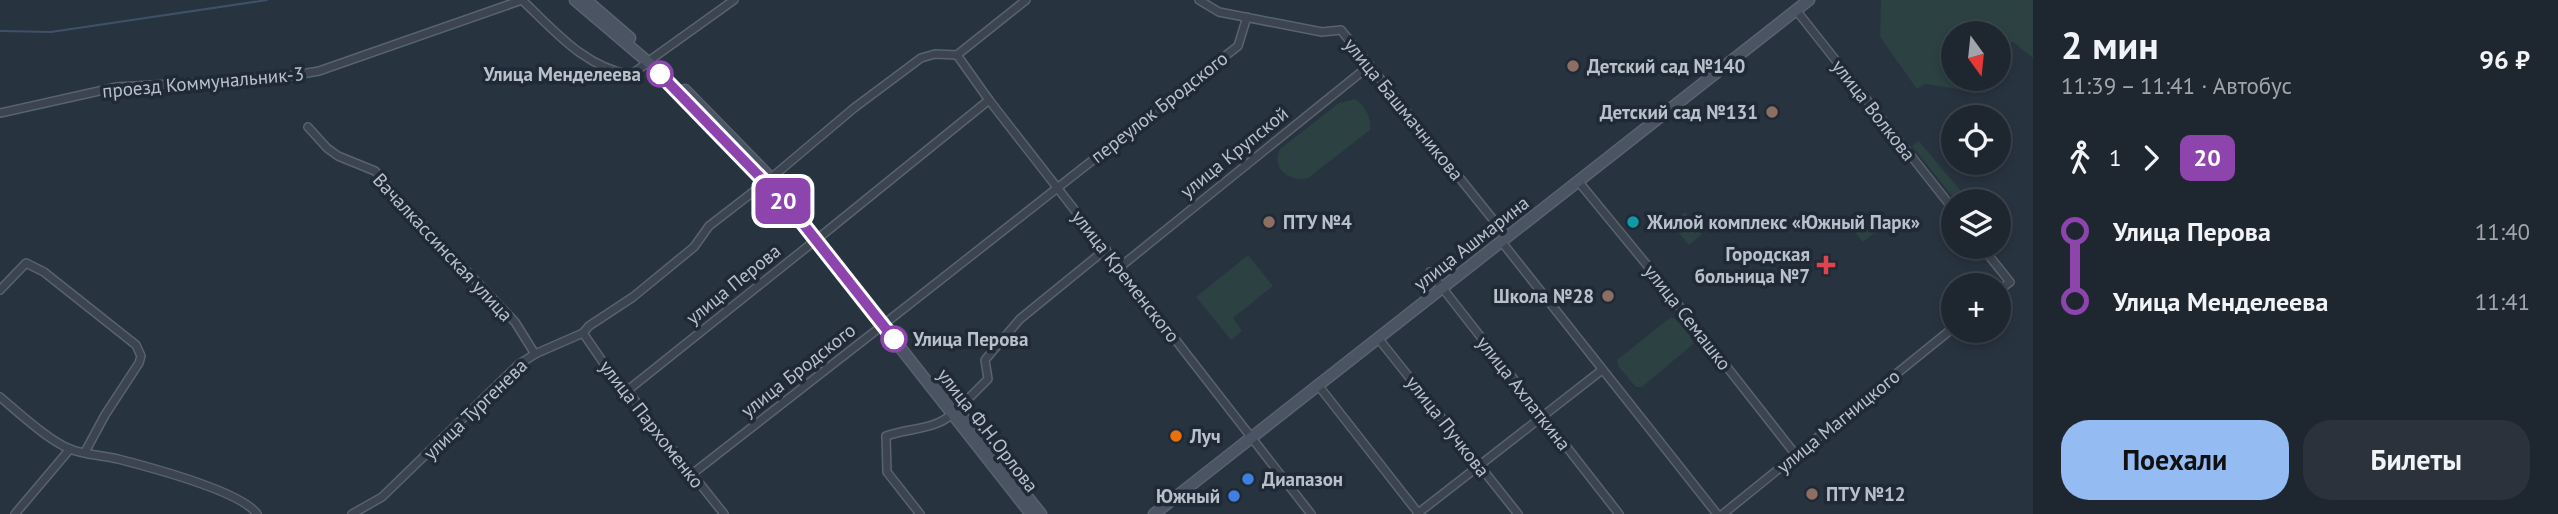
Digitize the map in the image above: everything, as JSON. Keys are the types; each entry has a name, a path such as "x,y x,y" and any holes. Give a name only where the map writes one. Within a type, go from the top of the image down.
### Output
{"street":[{"path":"522,0 559,37 594,63 631,75 734,0"},
{"name":"проезд Коммунальник-3","path":"0,113 117,87 278,78 319,71 522,0"},
{"name":"улица Ф.Н.Орлова","path":"575,0 650,60"},
{"name":"улица Ф.Н.Орлова","path":"586,0 650,60 769,180 819,238 1031,514"},
{"path":"957,55 1026,0"},
{"name":"улица Башмачникова","path":"1199,0 1219,12 1322,32 1341,30 1602,370 1717,514"},
{"name":"улица Ашмарина","path":"1159,512 1809,0"},
{"name":"улица Волкова","path":"1796,10 1941,194"},
{"name":"переулок Бродского","path":"1056,187 1238,46 1247,17"},
{"name":"улица Тургенева","path":"352,514 382,497 500,381 535,354 583,333 633,297 694,247 709,226 769,180 854,108 921,58 935,54 957,55"},
{"name":"улица Кременского","path":"957,55 1056,187 1311,514"},
{"name":"улица Крупской","path":"1120,267 1370,65"},
{"name":"улица Перова","path":"628,390 989,100"},
{"name":"Вачалкассинская улица","path":"308,127 338,156 375,171 515,322 535,354"},
{"name":"улица Семашко","path":"1578,181 1796,455"},
{"name":"улица Бродского","path":"692,474 1056,187"},
{"path":"920,514 887,472 886,436 939,423 955,412 988,379 985,360 1020,319 1106,249"},
{"path":"1992,259 2003,273"},
{"path":"0,290 26,263 44,272 136,345 139,363 85,452"},
{"name":"улица Ахлаткина","path":"1430,272 1619,514"},
{"name":"улица Пархоменко","path":"583,333 612,375 628,390 724,514"},
{"name":"улица Пучкова","path":"1378,338 1518,514"},
{"name":"улица Магницкого","path":"1723,514 1941,338"},
{"path":"1318,385 1418,514 1541,415 1602,370"},
{"path":"0,397 31,423 70,449 119,459 231,494 252,506 257,514"},
{"name":"улица Ф.Н.Орлова","path":"955,412 1041,514"},
{"path":"15,514 70,449"}],"green space":[{"path":"1881,0 2033,0 2033,58 2011,42 2011,21 1941,21 1941,86 1925,84 1917,89 1880,37"},
{"path":"1355,99 1367,113 1370,130 1308,178 1294,178 1283,172 1277,162 1280,149 1339,103"},
{"path":"1919,141 1941,167 1941,175 1947,175 1959,189 1946,189 1912,146"},
{"path":"1685,212 1702,234 1689,245 1671,223"},
{"path":"1870,215 1881,228 1863,242 1852,229"},
{"path":"1248,255 1273,286 1233,318 1242,331 1231,340 1196,297"},
{"path":"1671,317 1685,328 1693,344 1642,387 1636,387 1618,366 1617,360"}],"waterway":[{"path":"0,31 51,32 267,0"}],"bus line":[{"name":"20","path":"660,74 793,211 894,339"}],"place":[{"name":"Детский сад №140","path":"1573,66"},
{"name":"Улица Менделеева","path":"660,74"},
{"name":"Детский сад №131","path":"1772,112"},
{"name":"ПТУ №4","path":"1269,222"},
{"name":"Жилой комплекс «Южный Парк»","path":"1633,222"},
{"name":"Городская больница №7","path":"1826,265"},
{"name":"Школа №28","path":"1608,296"},
{"name":"Улица Перова","path":"894,339"},
{"name":"Луч","path":"1176,436"},
{"name":"Диапазон","path":"1248,479"},
{"name":"ПТУ №12","path":"1812,494"},
{"name":"Южный","path":"1234,496"}]}
